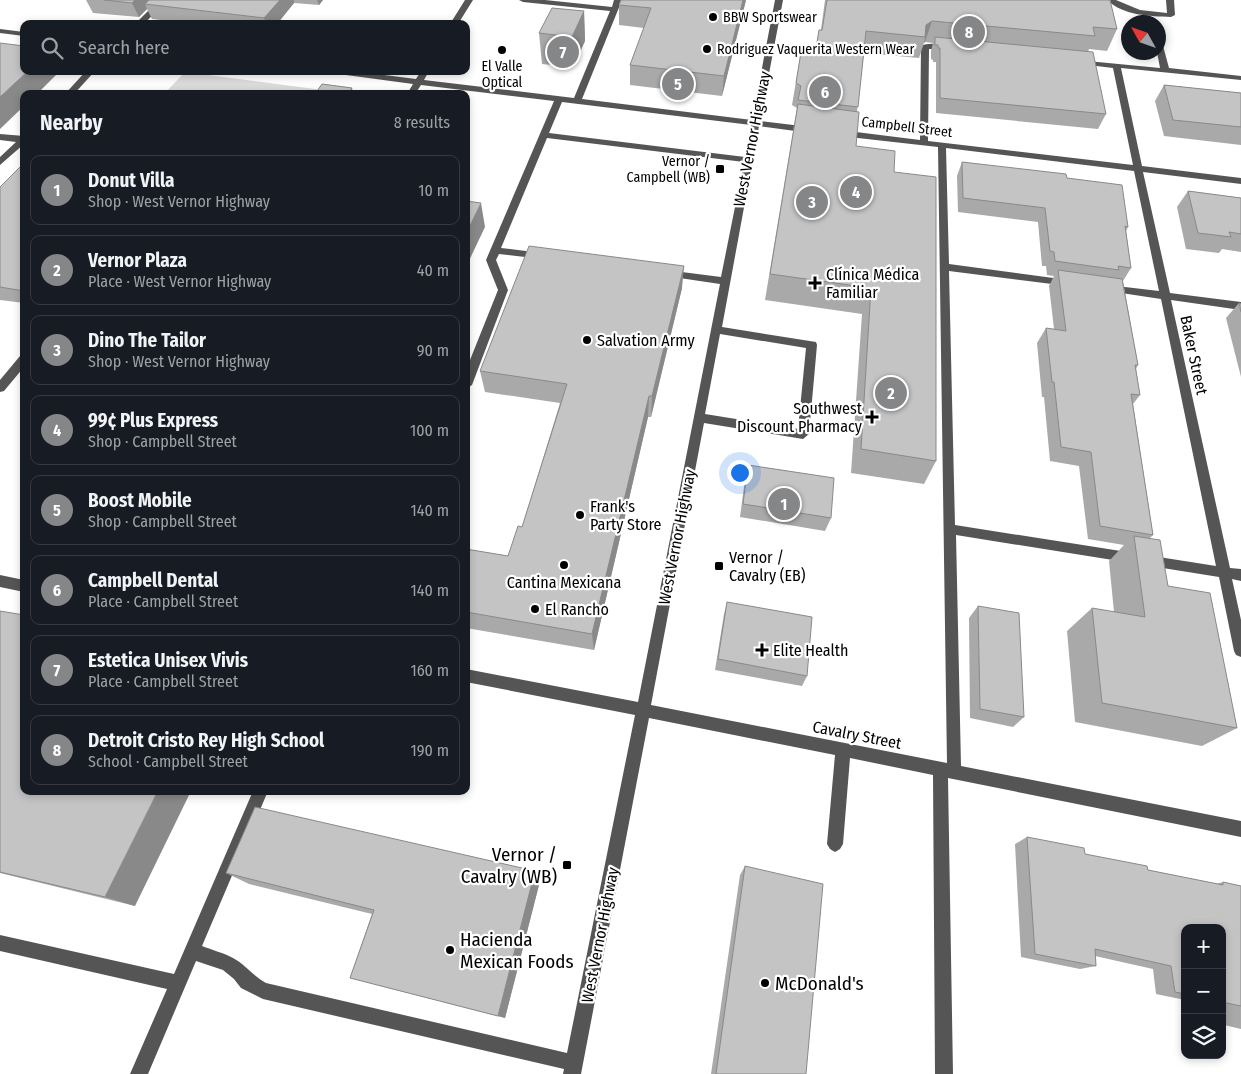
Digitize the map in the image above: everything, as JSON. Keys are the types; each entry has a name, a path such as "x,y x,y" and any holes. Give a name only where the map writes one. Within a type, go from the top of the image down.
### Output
{"street":[{"path":"143,20 163,0"},
{"path":"456,20 469,0"},
{"path":"523,0 614,9"},
{"path":"578,101 618,0"},
{"name":"West Vernor Highway","path":"573,1069 644,710 779,0"},
{"path":"1111,0 1122,8 1143,15"},
{"path":"1166,16 1171,15 1170,0"},
{"path":"0,32 20,34"},
{"path":"924,143 925,46 955,49"},
{"path":"1162,60 1165,70"},
{"path":"1074,61 1241,78"},
{"name":"Baker Street","path":"1116,66 1241,652"},
{"path":"73,90 87,75"},
{"name":"Campbell Street","path":"363,75 1241,181"},
{"path":"414,90 423,75"},
{"path":"470,370 503,290 491,260 559,99"},
{"path":"544,135 749,160"},
{"path":"0,137 20,140"},
{"path":"0,162 20,143"},
{"path":"942,145 949,529 944,1074"},
{"path":"495,250 554,258"},
{"path":"944,267 1079,284"},
{"path":"652,271 726,281"},
{"path":"1098,286 1241,306"},
{"path":"700,418 803,434 812,345 716,330"},
{"path":"0,388 20,364"},
{"path":"949,529 1241,575"},
{"path":"2,585 20,586"},
{"name":"Cavalry Street","path":"470,675 1241,829"},
{"path":"835,844 843,750"},
{"path":"139,1074 259,795"},
{"path":"0,942 178,983"},
{"path":"192,951 228,964 240,973 247,982 263,991 573,1069"}],"shaded area":[{"path":"182,75 208,75 322,90 168,90"}],"building":[{"path":"104,0 135,0 132,3"},
{"path":"149,0 280,0 264,18 145,4"},
{"path":"621,0 743,0 724,76 630,65 651,8 619,5"},
{"path":"827,0 1110,0 1117,29 1093,27 1095,36 932,21 926,25 925,37 866,31 858,107 798,100 801,86 796,83 801,52 815,54 819,30 822,30"},
{"path":"552,8 584,11 572,37 539,33"},
{"path":"935,37 1093,52 1106,114 940,98 940,48 938,48 938,45 935,45"},
{"path":"0,43 20,46 20,75 24,75 0,97"},
{"path":"322,84 352,88 351,90 318,90"},
{"path":"1164,85 1241,93 1241,127 1173,120"},
{"path":"798,104 859,112 856,146 895,151 894,172 936,177 936,461 861,449 871,288 770,274"},
{"path":"962,162 1066,174 1067,178 1122,185 1131,268 1118,266 1119,270 1055,261 1054,252 1050,251 1045,208 963,198"},
{"path":"20,167 20,290 0,287 0,187"},
{"path":"1188,191 1241,198 1241,234 1229,232 1231,237 1198,233"},
{"path":"470,202 481,203 470,226"},
{"path":"529,246 684,266 652,396 649,396 592,634 470,613 470,550 508,556 518,526 522,527 567,384 480,371"},
{"path":"1058,270 1122,279 1138,365 1135,365 1140,395 1131,394 1153,535 1100,526 1091,452 1061,447 1046,328 1066,331"},
{"path":"748,465 834,478 831,518 743,504"},
{"path":"1134,536 1160,540 1168,586 1210,593 1237,728 1102,703 1092,608 1145,617"},
{"name":"Elite Health","path":"727,602 812,617 807,676 718,659"},
{"path":"978,606 1019,613 1024,717 980,709"},
{"path":"0,611 20,614 20,795 156,795 105,897 0,872"},
{"name":"Hacienda Mexican Foods","path":"255,807 535,871 498,1016 350,978 374,910 226,873"},
{"path":"1027,837 1084,848 1085,854 1147,866 1148,870 1223,885 1223,882 1241,886 1241,1006 1226,1003 1226,924 1181,924 1181,993 1175,992 1171,966 1095,949 1096,966 1035,954"},
{"name":"McDonald's","path":"745,866 823,884 806,1074 716,1074"}],"place":[{"name":"BBW Sportswear","path":"713,17"},
{"name":"Detroit Cristo Rey High School","path":"969,32"},
{"name":"Rodriguez Vaquerita Western Wear","path":"707,49"},
{"name":"El Valle Optical","path":"502,50"},
{"name":"Estetica Unisex Vivis","path":"563,52"},
{"name":"Boost Mobile","path":"678,84"},
{"name":"Campbell Dental","path":"825,92"},
{"name":"Vernor / Campbell (WB)","path":"720,169"},
{"name":"99¢ Plus Express","path":"856,192"},
{"name":"Dino The Tailor","path":"812,202"},
{"name":"Clínica Médica Familiar","path":"815,283"},
{"name":"Salvation Army","path":"587,340"},
{"name":"Vernor Plaza","path":"891,393"},
{"name":"Southwest Discount Pharmacy","path":"872,417"},
{"name":"Donut Villa","path":"784,504"},
{"name":"Frank's Party Store","path":"580,515"},
{"name":"Cantina Mexicana","path":"564,565"},
{"name":"Vernor / Cavalry (EB)","path":"719,566"},
{"name":"El Rancho","path":"535,609"},
{"name":"Elite Health","path":"762,650"},
{"name":"Vernor / Cavalry (WB)","path":"567,865"},
{"name":"Hacienda Mexican Foods","path":"450,950"},
{"name":"McDonald's","path":"765,983"}]}
